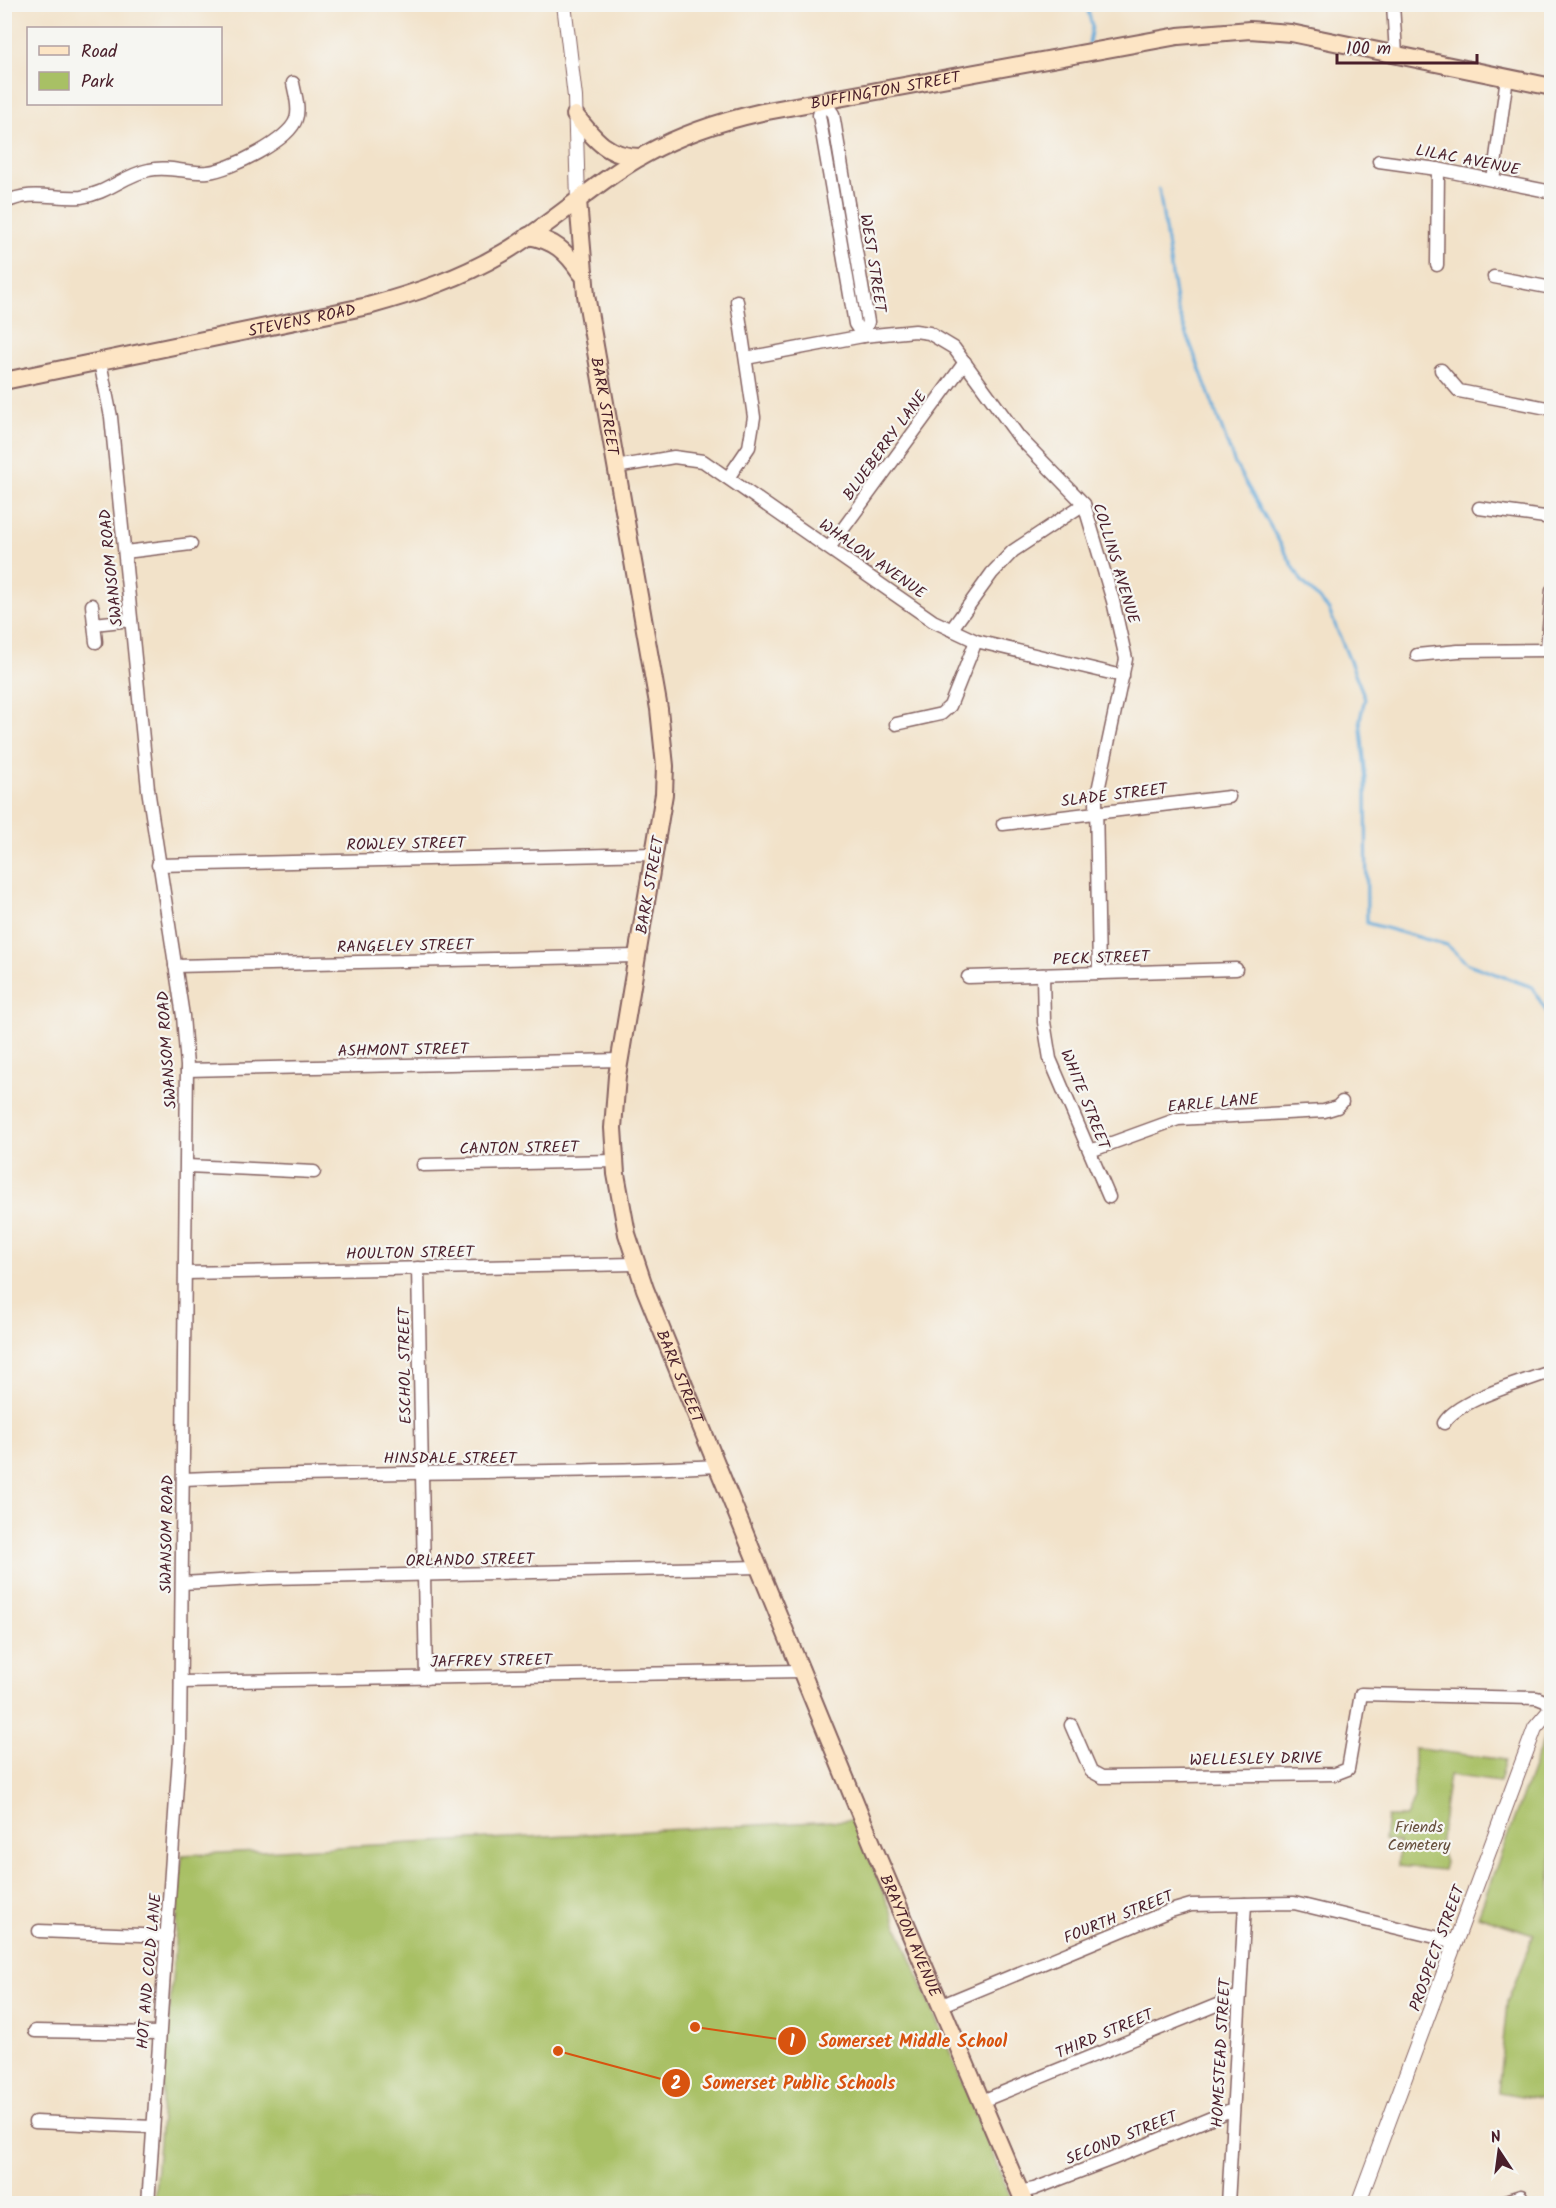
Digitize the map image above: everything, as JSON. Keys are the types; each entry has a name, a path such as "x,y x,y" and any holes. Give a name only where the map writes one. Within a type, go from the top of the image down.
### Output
{"main road":[{"name":"BUFFINGTON STREET","path":"578,201 640,157 683,137 729,120 1178,36 1250,30 1291,33 1551,87"},
{"path":"575,115 600,145 625,157 640,157"},
{"name":"STEVENS ROAD","path":"4,381 406,296 464,274 528,236 578,201"},
{"name":"BARK STREET","path":"578,201 583,277 662,729 664,794 620,1060 613,1128 622,1213 635,1264 827,1733"},
{"path":"528,236 544,239 561,247 583,277"},
{"name":"BRAYTON AVENUE","path":"827,1733 1022,2198"}],"street":[{"name":"BARK STREET","path":"564,4 575,115 578,201"},
{"path":"1393,4 1396,54"},
{"path":"1493,180 1507,77"},
{"path":"4,204 16,198 37,194 73,197 97,194 129,176 150,169 208,172 229,165 279,141 289,132 298,112 293,82"},
{"name":"WEST STREET","path":"824,101 833,114 868,322 863,336"},
{"name":"LILAC AVENUE","path":"1379,160 1438,169 1551,192"},
{"path":"1437,265 1438,169"},
{"path":"1494,277 1551,288"},
{"path":"728,478 744,457 752,437 754,417 737,301"},
{"name":"COLLINS AVENUE","path":"746,358 863,336 915,331 929,333 954,348 1019,437 1084,504 1124,644 1126,659 1096,813 1099,973"},
{"name":"SWANSOM ROAD","path":"100,362 111,417 158,865 183,1016 187,1070 180,1741"},
{"name":"BLUEBERRY LANE","path":"829,548 965,362"},
{"path":"1441,370 1459,391 1551,409"},
{"name":"WHALON AVENUE","path":"616,467 686,457 703,461 933,621 976,641 1123,676"},
{"path":"951,630 992,573 1013,551 1084,504"},
{"path":"1479,508 1551,518"},
{"path":"124,552 191,544"},
{"path":"1417,655 1458,651 1549,650 1551,590"},
{"path":"92,605 96,642"},
{"path":"94,624 131,620"},
{"path":"896,724 941,714 951,706 976,641"},
{"name":"SLADE STREET","path":"1003,824 1229,797"},
{"name":"ROWLEY STREET","path":"158,865 654,854"},
{"name":"RANGELEY STREET","path":"175,966 636,956"},
{"name":"PECK STREET","path":"968,977 1236,969"},
{"name":"WHITE STREET","path":"1043,975 1044,1022 1050,1059 1109,1197"},
{"name":"ASHMONT STREET","path":"187,1070 620,1060"},
{"name":"EARLE LANE","path":"1090,1151 1179,1119 1324,1111 1337,1107 1342,1102"},
{"name":"CANTON STREET","path":"423,1165 615,1161"},
{"path":"187,1166 314,1172"},
{"name":"HOULTON STREET","path":"186,1273 635,1264"},
{"name":"ESCHOL STREET","path":"418,1268 426,1678"},
{"path":"1444,1424 1450,1414 1463,1406 1551,1371"},
{"name":"HINSDALE STREET","path":"184,1479 423,1472 547,1473 717,1466"},
{"name":"ORLANDO STREET","path":"182,1583 270,1578 759,1567"},
{"name":"JAFFREY STREET","path":"181,1683 801,1671"},
{"name":"WELLESLEY DRIVE","path":"1071,1725 1091,1771 1102,1777 1335,1774 1348,1768 1361,1694 1537,1698 1551,1704"},
{"name":"PROSPECT STREET","path":"1358,2204 1536,1725 1551,1708"},
{"name":"HOT AND COLD LANE","path":"148,2204 180,1741"},
{"name":"HOMESTEAD STREET","path":"1228,2204 1245,1904"},
{"name":"FOURTH STREET","path":"942,2005 1180,1907 1294,1904 1456,1942"},
{"path":"39,1931 167,1936"},
{"name":"THIRD STREET","path":"982,2101 1239,1996"},
{"path":"35,2031 159,2033"},
{"name":"SECOND STREET","path":"1022,2198 1034,2189 1233,2109"},
{"path":"35,2122 153,2127"},
{"path":"1496,2204 1521,2196"}],"green space":[{"path":"1551,1719 1551,2101 1498,2092 1507,2003 1534,1934 1478,1916"},
{"name":"Friends Cemetery","path":"1414,1748 1505,1760 1499,1782 1449,1775 1439,1846 1445,1862 1443,1870 1398,1866 1399,1842 1384,1840 1387,1817 1406,1817 1414,1797"},
{"path":"853,1820 1013,2203 154,2204 182,1855"}],"waterway":[{"path":"1086,4 1092,26 1089,43"},
{"path":"1159,189 1177,308 1235,464 1301,580 1329,610 1365,698 1360,719 1366,780 1367,923 1447,945 1468,964 1532,987 1552,1021"}],"place":[{"name":"Somerset Middle School","path":"695,2027"},
{"name":"Somerset Public Schools","path":"558,2051"}]}
